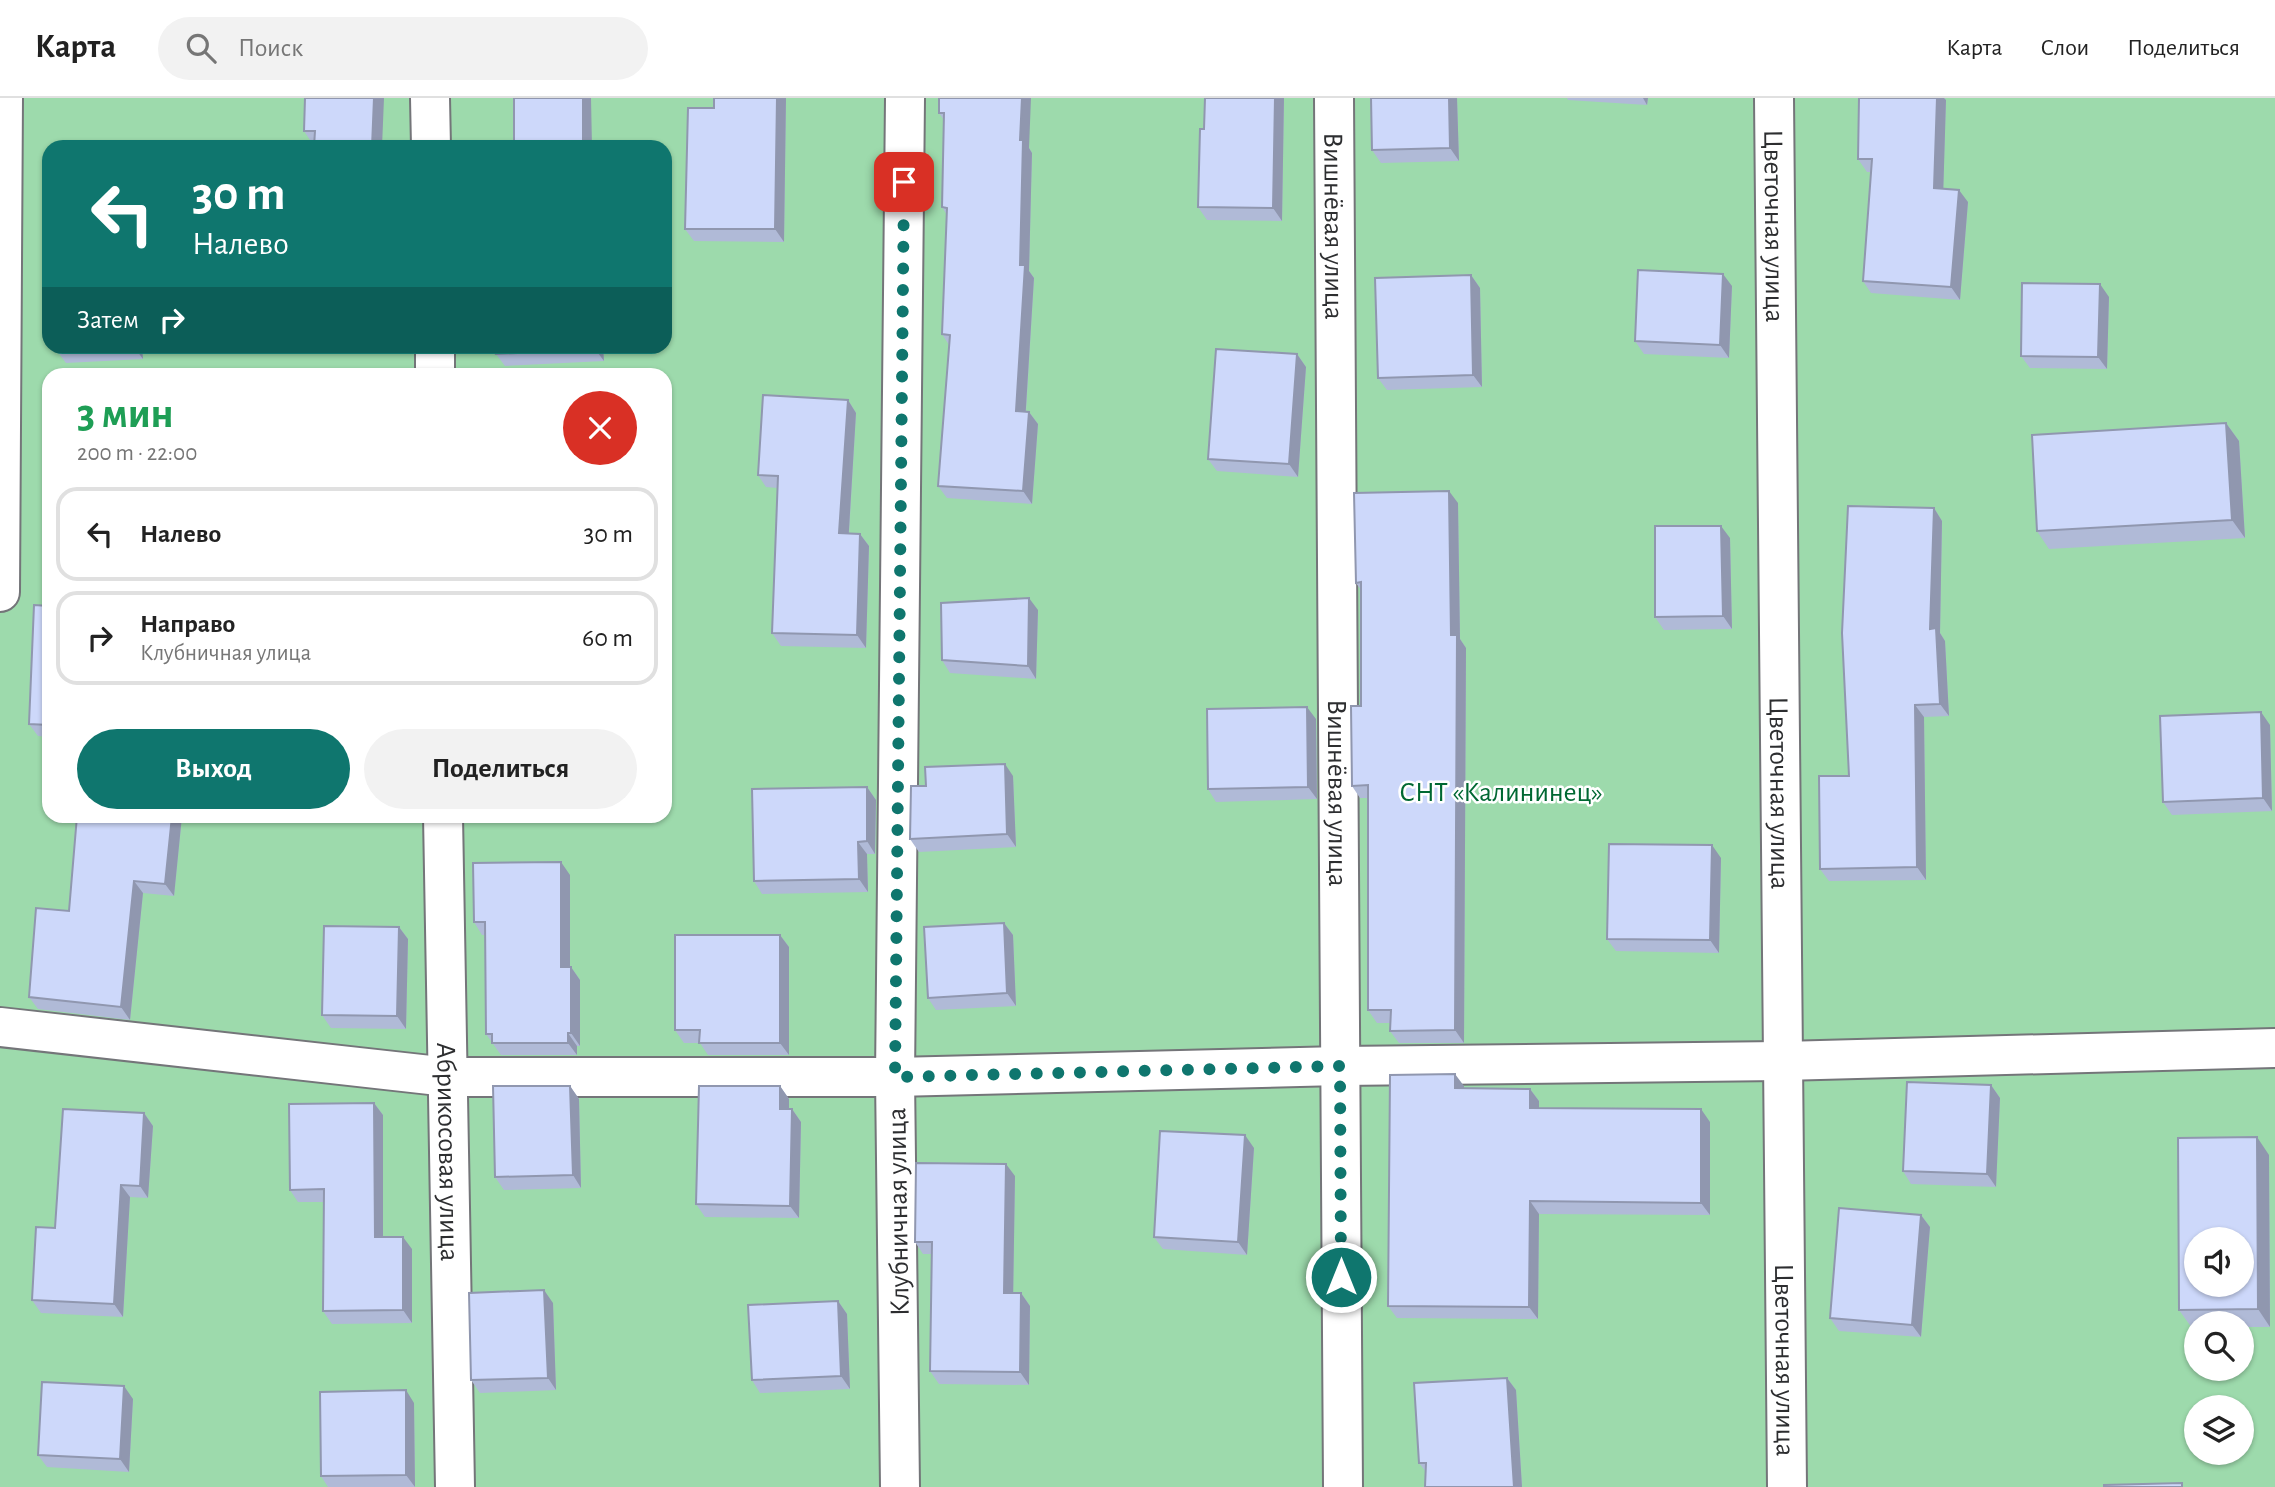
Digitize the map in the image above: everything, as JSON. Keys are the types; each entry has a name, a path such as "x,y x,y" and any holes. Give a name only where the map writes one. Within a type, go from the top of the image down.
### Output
{"street":[{"path":"0,592 3,98"},
{"path":"430,98 431,140"},
{"name":"Клубничная улица","path":"900,1487 895,1077 905,98"},
{"name":"Вишнёвая улица","path":"1334,98 1343,1487"},
{"name":"Цветочная улица","path":"1774,98 1787,1487"},
{"name":"Абрикосовая улица","path":"443,823 455,1487"},
{"path":"0,1027 448,1077 895,1077 1340,1066 1783,1061 2275,1048"}],"green space":[{"name":"СНТ «Калининец»","path":"0,98 2275,98 2275,1487 0,1487"}],"building":[{"path":"305,98 374,98 372,140 314,140 315,131 304,131"},
{"path":"514,98 583,98 583,140 514,140"},
{"path":"714,98 777,98 775,229 685,229 688,108 714,108"},
{"path":"939,98 1022,98 1020,265 1025,265 1016,411 1029,412 1023,491 938,486 950,335 942,334 947,208 942,207 944,113 939,113"},
{"path":"1205,98 1275,98 1273,208 1198,207 1200,129 1204,129"},
{"path":"1371,98 1449,98 1450,148 1372,150"},
{"path":"1859,98 1937,98 1934,188 1959,190 1951,287 1863,281 1872,159 1858,159"},
{"path":"1638,270 1723,274 1720,345 1635,341"},
{"path":"1471,275 1473,375 1378,378 1375,278"},
{"path":"2022,283 2100,284 2098,357 2021,356"},
{"path":"1216,349 1297,354 1289,464 1208,459"},
{"path":"763,395 848,400 839,533 860,534 857,635 772,633 778,476 758,475"},
{"path":"2226,423 2232,520 2037,531 2032,435"},
{"path":"1449,491 1451,635 1457,635 1455,1030 1390,1031 1391,1010 1368,1010 1368,785 1352,786 1351,706 1361,706 1361,582 1356,583 1354,493"},
{"path":"1848,506 1934,508 1930,629 1936,628 1940,704 1915,705 1917,867 1820,869 1819,776 1849,776 1842,633"},
{"path":"1655,526 1721,526 1723,616 1655,617"},
{"path":"1029,598 1028,666 942,660 941,603"},
{"path":"34,605 42,606 42,725 29,724"},
{"path":"1307,707 1308,787 1208,789 1207,709"},
{"path":"2261,712 2263,798 2163,802 2160,716"},
{"path":"1005,764 1007,834 910,839 911,786 926,786 925,767"},
{"path":"867,787 867,841 858,842 859,879 754,881 752,789"},
{"path":"76,823 171,823 165,884 134,881 121,1007 29,997 36,908 69,911"},
{"path":"1609,844 1712,845 1710,940 1607,939"},
{"path":"561,862 561,967 571,967 571,1033 568,1033 568,1043 492,1043 492,1034 486,1034 485,922 474,922 473,863"},
{"path":"1004,923 1007,993 928,998 924,927"},
{"path":"324,926 399,927 397,1016 322,1015"},
{"path":"675,935 780,935 780,1043 699,1043 700,1030 675,1030"},
{"path":"1455,1074 1455,1088 1530,1089 1530,1108 1701,1109 1701,1203 1530,1201 1529,1307 1388,1306 1390,1075"},
{"path":"1907,1082 1991,1085 1987,1174 1903,1171"},
{"path":"493,1086 570,1086 573,1175 495,1177"},
{"path":"699,1086 780,1086 780,1109 792,1109 790,1206 696,1204"},
{"path":"374,1103 375,1237 403,1237 403,1310 323,1311 324,1189 290,1190 289,1104"},
{"path":"63,1109 144,1113 140,1186 121,1185 114,1304 32,1300 36,1227 55,1228"},
{"path":"1160,1131 1245,1135 1238,1242 1154,1237"},
{"path":"2257,1137 2258,1309 2179,1310 2178,1138"},
{"path":"916,1163 1006,1164 1004,1293 1021,1293 1020,1372 930,1371 932,1242 915,1242"},
{"path":"1839,1208 1921,1215 1912,1325 1830,1318"},
{"path":"544,1290 548,1378 471,1380 469,1293"},
{"path":"838,1301 841,1376 752,1380 748,1305"},
{"path":"1507,1378 1514,1487 1425,1487 1426,1463 1419,1463 1414,1383"},
{"path":"42,1382 124,1386 120,1459 38,1455"},
{"path":"406,1390 406,1475 321,1476 320,1392"},
{"path":"2182,1483 2182,1487 2104,1487 2104,1485"}],"route":[{"path":"904,182 895,1077 1340,1066 1341,1277"}]}
